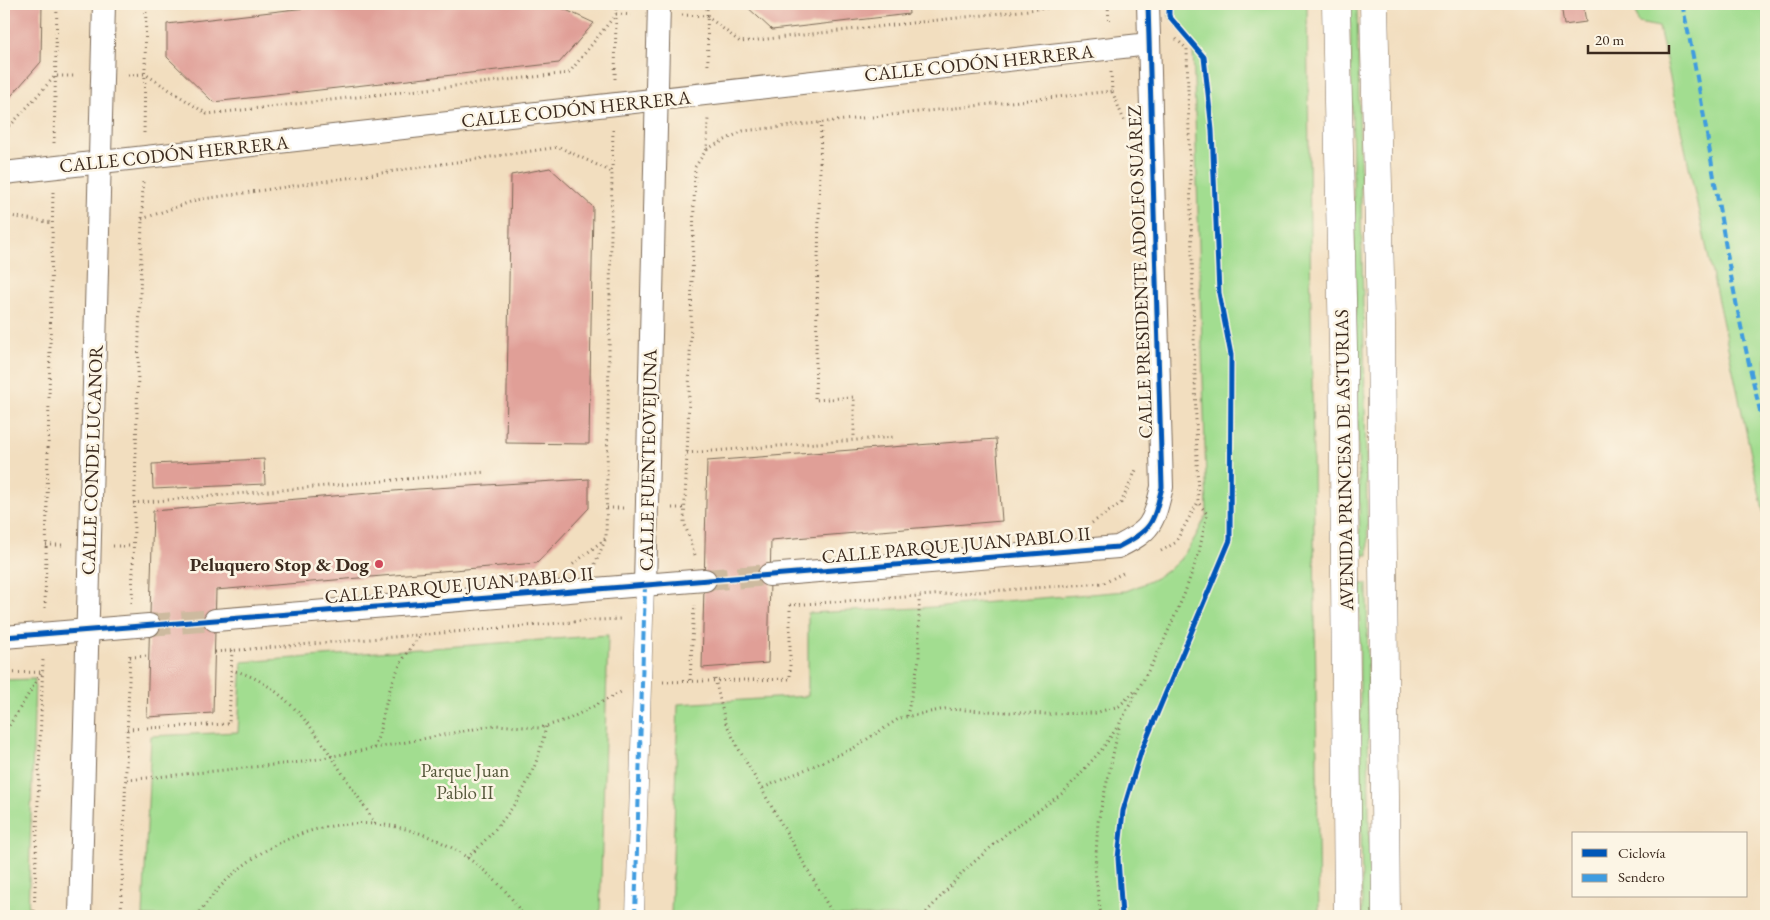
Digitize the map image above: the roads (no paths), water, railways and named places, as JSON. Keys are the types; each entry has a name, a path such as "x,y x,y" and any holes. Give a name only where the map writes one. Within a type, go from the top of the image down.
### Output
{"main road":[{"name":"AVENIDA PRINCESA DE ASTURIAS","path":"1336,4 1343,348 1348,916"},
{"name":"AVENIDA PRINCESA DE ASTURIAS","path":"1374,4 1380,312 1386,916"}],"street":[{"name":"CALLE CONDE LUCANOR","path":"80,916 104,4"},
{"name":"CALLE PRESIDENTE ADOLFO SUÁREZ","path":"1142,535 1154,519 1162,487 1148,4"},
{"name":"CALLE FUENTEOVEJUNA","path":"635,916 659,9"},
{"name":"CALLE CODÓN HERRERA","path":"4,173 1149,44"},
{"name":"CALLE PARQUE JUAN PABLO II","path":"770,575 1118,547 1142,535"},
{"name":"CALLE PARQUE JUAN PABLO II","path":"215,620 700,581"},
{"path":"4,637 140,626"}],"tunnel":[{"path":"705,580 769,575"},
{"path":"149,625 215,620"}],"place":[{"name":"Peluquero Stop & Dog","path":"379,564"}],"park label":[{"name":"Parque Juan Pablo II","path":"465,781"}]}
